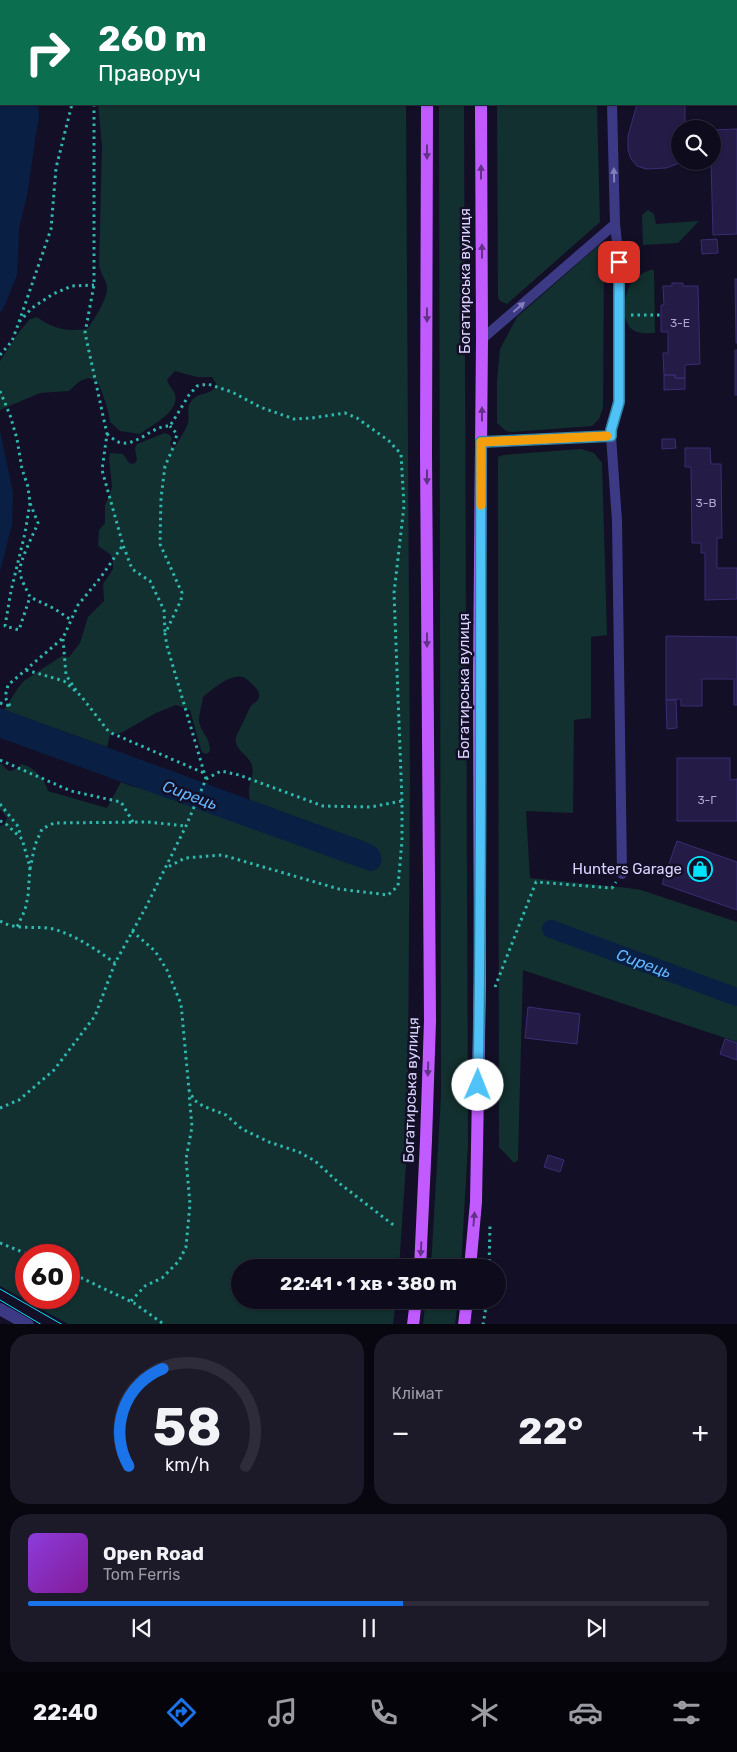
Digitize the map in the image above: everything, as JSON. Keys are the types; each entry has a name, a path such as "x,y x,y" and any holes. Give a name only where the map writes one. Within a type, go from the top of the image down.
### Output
{"main road":[{"name":"Богатирська вулиця","path":"420,1259 430,1020 426,463 427,105"},
{"name":"Богатирська вулиця","path":"471,1259 476,1202 480,983 481,105"},
{"path":"413,1324 415,1309"},
{"path":"464,1324 466,1309"}],"street":[{"path":"0,1309 28,1324"}],"lane":[{"path":"612,105 615,224 619,262 619,402 611,436 618,521 622,874"},
{"path":"482,339 615,224"},
{"path":"481,442 611,436"}],"path":[{"path":"0,356 12,341 51,229 56,168 72,105"},
{"path":"0,1108 19,1100 54,1070 95,1016 115,963 166,868 194,811 206,779 167,646 164,610 150,581 132,569 102,470 107,434 85,333 94,285 94,105"},
{"path":"19,322 32,308 54,294 72,286 94,285"},
{"path":"618,315 661,315"},
{"path":"166,868 186,858 202,855 222,855 339,889 388,895 398,886 402,841 394,593 404,506 400,454 389,441 357,418 344,413 294,419 260,407 232,392 208,384 197,386 189,395 170,426"},
{"path":"0,391 17,439 30,503 38,523 24,555 20,571 30,597 20,630 5,626 30,503"},
{"path":"107,434 120,443 132,442 163,426 170,426 177,434 165,466 161,498 160,544 182,593 181,600 165,634"},
{"path":"0,703 10,706 5,697 8,686 63,638 78,604 102,577 123,544"},
{"path":"30,597 55,609 71,620"},
{"path":"63,638 66,675 109,732 204,773"},
{"path":"26,670 64,681 80,696"},
{"path":"0,760 71,791 121,802 133,822"},
{"path":"206,779 221,771 239,775 323,806 371,807 402,801"},
{"path":"0,804 16,825 30,869"},
{"path":"0,821 5,823 22,839"},
{"path":"18,927 28,896 30,869 35,845 42,829 54,823 148,822 186,826"},
{"path":"494,990 536,882 612,888 622,874"},
{"path":"0,921 8,926 56,930 81,940 115,963"},
{"path":"131,1301 145,1286 162,1278 179,1261 186,1247 190,1204 186,1159 192,1127 181,1004 167,970 155,951 132,932"},
{"path":"189,1090 194,1100 203,1106 226,1115 242,1129 269,1142 300,1152 315,1161 339,1183 396,1227"},
{"path":"0,1243 15,1249"},
{"path":"80,1277 131,1301 166,1324"},
{"path":"483,1324 486,1309"}],"green space":[{"path":"98,105 406,105 410,778 408,1136 400,1259 231,1259 231,1309 395,1309 393,1324 68,1324 41,1309 80,1309 80,1244 15,1244 15,1294 0,1286 0,826 4,825 7,818 0,809 0,763 9,771 22,764 38,774 48,791 107,808 121,782 368,843 250,800 249,790 253,770 251,762 239,749 236,737 250,708 258,700 259,695 255,687 243,677 238,676 227,680 203,697 199,721 210,746 210,751 207,754 201,750 190,710 176,705 156,713 121,733 110,735 107,747 4,710 25,680 62,656 69,657 80,643 88,617 104,601 103,584 113,569 113,560 110,554 98,546 99,530 105,523 105,505 112,487 110,453 123,454 129,463 134,464 137,460 135,448 137,444 165,433 170,435 172,438 170,444 172,447 175,447 188,423 190,403 195,397 212,390 216,384 212,377 197,377 175,371 167,380 175,394 173,407 164,417 140,434 120,431 110,422 105,401 97,381 88,378 80,381 69,391 40,393 0,410 0,361 19,332 30,319 37,317 61,329 87,329 97,315 107,292 99,265 102,146"},
{"path":"439,105 464,105 468,1144 462,1259 431,1259 441,1096"},
{"path":"497,105 597,105 600,222 507,304 500,301 498,297"},
{"path":"648,210 654,214 656,224 699,221 678,243 643,245 642,215"},
{"path":"600,244 604,248 603,408 599,419 592,426 506,431 497,423 497,381 500,349 517,317"},
{"path":"654,270 655,333 639,333 630,327 627,322 624,309 626,295 633,282 644,272"},
{"path":"581,449 594,453 602,463 607,635 591,637 591,718 574,720 573,813 526,811 530,878 641,890 737,922 737,1042 523,970 518,1160 514,1163 499,1147 498,457 503,455"},
{"path":"425,1309 457,1309 455,1324 423,1324"}],"water":[{"path":"0,105 38,105 39,118 27,196 19,228 17,275 0,313"},
{"path":"0,430 13,493 12,525 0,571"},
{"path":"0,708 375,846 382,859 380,865 373,871 367,870 0,738"}],"building":[{"path":"637,105 685,105 685,120 671,120 671,166 646,169 637,166 631,159 628,150 628,136"},
{"path":"737,129 737,234 713,235 711,170 721,170 721,130"},
{"path":"717,239 718,253 702,254 701,240"},
{"path":"735,279 737,279 737,343 736,343"},
{"path":"672,283 683,283 683,286 698,286 700,364 685,365 685,378 675,378 675,375 664,375 663,353 668,353 668,332 661,332 661,305 664,305 663,286 672,286"},
{"path":"735,350 737,350 737,395 735,395"},
{"path":"664,375 675,375 675,378 685,378 685,389 664,390"},
{"path":"662,439 675,439 676,448 662,449"},
{"path":"685,448 710,448 711,464 721,464 722,538 717,538 717,568 737,568 737,599 705,600 705,553 701,553 701,543 692,543 691,467 685,467"},
{"path":"666,636 737,637 737,705 734,705 734,679 702,679 702,706 681,706 681,699 666,700"},
{"path":"666,700 676,700 677,728 667,729"},
{"path":"677,758 730,758 730,780 737,779 737,821 677,821"},
{"path":"677,841 737,862 737,910 662,884"},
{"path":"528,1007 580,1014 577,1044 525,1038"},
{"path":"725,1039 737,1043 737,1060 720,1054"},
{"path":"548,1155 564,1160 560,1172 544,1167"}],"waterway":[{"name":"Сирець","path":"551,929 737,997"}],"tram line":[{"path":"0,1289 61,1324"},
{"path":"0,1300 40,1324"}],"slow traffic":[{"path":"481,505 481,442 607,436"}],"place":[{"name":"Hunters Garage","path":"700,869"}],"route":[{"path":"478,1085 480,983 481,442 611,436 619,402 619,262"}]}
